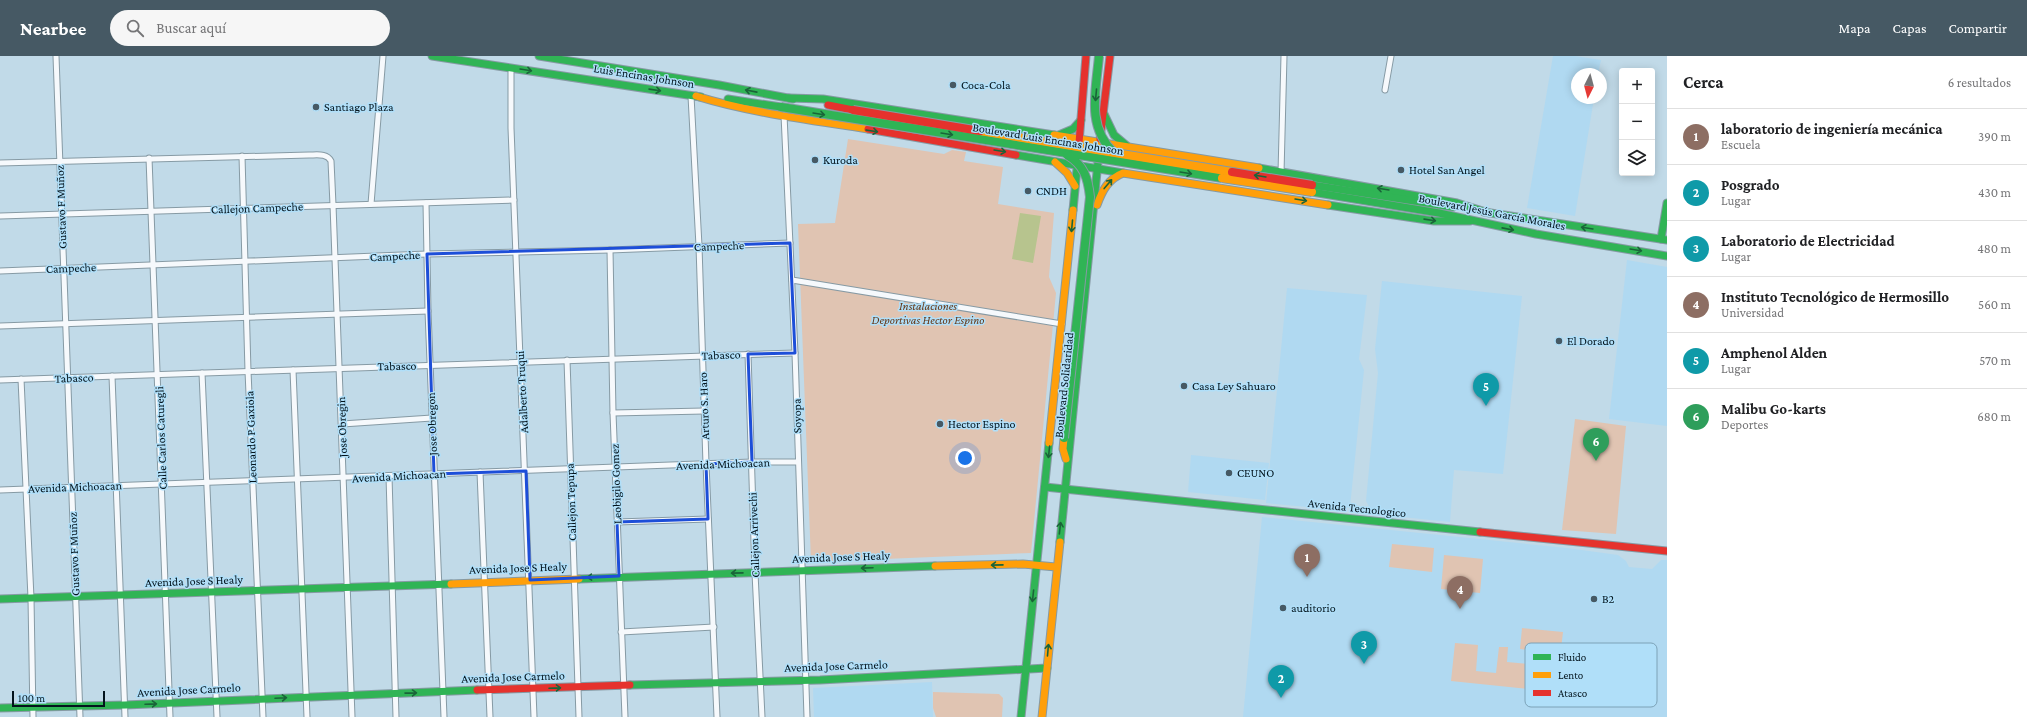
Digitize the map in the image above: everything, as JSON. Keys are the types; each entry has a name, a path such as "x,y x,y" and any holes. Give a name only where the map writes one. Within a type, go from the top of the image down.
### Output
{"main road":[{"name":"Luis Encinas Johnson","path":"432,56 694,96 725,98 781,107"},
{"name":"Luis Encinas Johnson","path":"539,56 719,85 853,110"},
{"path":"1099,56 1094,110 1099,134 1104,143 1118,156 1166,170"},
{"path":"1086,59 1098,66 1109,60"},
{"name":"Boulevard Solidaridad","path":"1021,717 1062,324 1080,139 1086,59"},
{"name":"Boulevard Solidaridad","path":"1042,717 1056,567 1109,60"},
{"path":"694,96 712,102 784,115 1123,173 1434,221 1470,221"},
{"path":"789,98 834,101 1100,142 1281,173 1417,194 1457,203 1489,213"},
{"name":"Boulevard Luis Encinas Johnson","path":"781,107 1166,170 1312,189"},
{"name":"Boulevard Luis Encinas Johnson","path":"853,110 1016,136 1312,189"},
{"path":"1103,111 1114,135 1129,148"},
{"path":"1056,135 1073,129 1081,120"},
{"path":"1016,136 1069,156 1079,163 1086,173 1089,184 1090,197 1063,449 1068,463"},
{"path":"1052,160 1062,168 1075,187"},
{"path":"1093,220 1106,185 1117,175 1123,173"},
{"name":"Boulevard Jesús García Morales","path":"1312,189 1489,213 1664,240"},
{"name":"Boulevard Jesús García Morales","path":"1312,189 1536,234 1667,256"},
{"path":"1664,240 1667,203"},
{"name":"Avenida Tecnologico","path":"1045,487 1667,551"},
{"name":"Avenida Jose S Healy","path":"0,599 258,591 619,576 755,573 923,566 1036,565 1056,567"},
{"name":"Avenida Jose Carmelo","path":"0,708 79,707 351,694 533,689 761,680 805,680 1047,668"}],"street":[{"name":"Gustavo F Muñoz","path":"56,56 80,717"},
{"path":"372,204 383,56"},
{"path":"1281,173 1284,56"},
{"path":"1385,90 1391,56"},
{"name":"Adalberto Truqui","path":"511,68 514,200 526,471 534,717"},
{"name":"Arturo S. Haro","path":"694,96 704,412 717,717"},
{"name":"Soyopa","path":"784,115 795,353 807,717"},
{"name":"Jose Obregin","path":"242,156 325,155 331,161 352,717"},
{"path":"0,163 242,156"},
{"name":"Leonardo P Gaxiola","path":"242,156 244,262 252,481 263,717"},
{"name":"Calle Carlos Caturegli","path":"149,158 163,484 165,594 170,717"},
{"name":"Callejon Campeche","path":"0,216 514,200"},
{"name":"Jose Obregon","path":"426,203 428,311 444,717"},
{"name":"Campeche","path":"0,271 335,259 427,254 610,250 790,243"},
{"name":"Leobigilo Gomez","path":"610,250 613,413 625,717"},
{"path":"792,280 1062,324"},
{"path":"0,326 428,311"},
{"name":"Tabasco","path":"0,380 520,361 795,353"},
{"name":"Callejon Arrivechi","path":"748,354 755,573 762,717"},
{"name":"Callejon Tepupa","path":"567,360 579,717"},
{"path":"293,370 296,480 307,717"},
{"path":"202,373 217,717"},
{"path":"112,376 122,595 125,717"},
{"path":"21,379 31,598 33,717"},
{"path":"613,413 704,412"},
{"path":"342,424 432,418"},
{"name":"Avenida Michoacan","path":"0,490 752,462 798,462"},
{"path":"480,472 483,582 490,717"},
{"path":"389,476 394,693 396,717"},
{"path":"617,522 708,520"},
{"path":"621,632 714,627"}],"highlighted area":[{"path":"790,243 795,353 748,354 752,462 706,464 708,519 617,522 619,576 530,580 526,471 434,474 427,254"}],"shaded area":[{"path":"1553,56 1575,56 1601,60 1599,68 1571,68 1571,104 1593,104 1575,216 1527,208"},
{"path":"1020,213 1041,216 1033,263 1012,259"},
{"path":"1627,260 1667,267 1667,426 1609,419"},
{"path":"1382,281 1522,296 1503,474 1454,470 1450,522 1373,514 1366,501 1378,373 1375,349"},
{"path":"1287,288 1367,295 1359,359 1364,370 1350,507 1339,510 1266,503"},
{"name":"CEUNO","path":"1191,455 1269,463 1265,500 1188,492"},
{"path":"1262,517 1567,548 1618,555 1626,561 1629,567 1652,569 1661,560 1667,560 1667,717 1243,717"},
{"path":"932,682 933,717 814,717 813,688"}],"green space":[{"name":"Instalaciones Deportivas Hector Espino","path":"848,139 944,154 952,150 966,152 964,161 1003,167 998,204 1054,213 1049,277 1056,293 1031,553 811,562 798,224 835,223"},
{"path":"1575,419 1626,426 1616,534 1562,530"},
{"path":"1392,544 1434,548 1432,572 1389,567"},
{"path":"1444,555 1483,559 1480,593 1441,589"},
{"path":"1522,628 1563,632 1562,643 1525,643 1525,650 1520,649"},
{"path":"1455,643 1478,645 1476,671 1496,673 1499,647 1508,647 1507,662 1525,664 1525,689 1451,681"},
{"path":"933,692 999,694 1003,698 1002,717 936,717 933,708"}],"traffic: fast":[{"path":"432,56 701,97"},
{"path":"539,56 719,85 793,99"},
{"path":"1099,56 1095,95 1096,120 1099,131 1105,143 1114,153"},
{"path":"789,98 823,99 1054,135"},
{"path":"728,99 781,107"},
{"path":"781,107 1222,178"},
{"path":"1104,114 1114,135 1127,146"},
{"path":"1059,135 1073,129 1081,120"},
{"path":"1060,542 1099,152"},
{"path":"1016,155 1123,173"},
{"path":"1064,438 1090,197 1088,184 1084,173 1077,163 1067,155"},
{"path":"1073,210 1078,158"},
{"path":"1259,168 1457,203 1489,213"},
{"path":"1312,185 1453,207"},
{"path":"1312,192 1439,213 1536,234 1667,256"},
{"path":"1661,239 1667,203"},
{"path":"1328,205 1434,221 1470,221"},
{"path":"1484,212 1667,240"},
{"path":"1021,717 1049,443"},
{"path":"1045,487 1480,532"},
{"path":"579,579 935,566"},
{"path":"0,599 451,584"},
{"path":"630,685 820,680 1047,668"},
{"path":"0,708 125,705 477,690"}],"traffic: slow":[{"path":"696,96 760,112 868,129"},
{"path":"980,131 1232,172"},
{"path":"1054,135 1259,168"},
{"path":"1055,162 1067,173 1075,186"},
{"path":"1097,205 1106,186 1113,179 1123,173 1328,205"},
{"path":"1222,178 1312,192"},
{"path":"1049,443 1073,210"},
{"path":"1064,438 1063,449 1066,459"},
{"path":"1042,717 1060,542"},
{"path":"935,566 1023,564 1056,567"},
{"path":"451,584 579,579"}],"traffic: jam":[{"path":"1079,143 1086,56"},
{"path":"1100,139 1110,56"},
{"path":"828,105 853,110"},
{"path":"853,110 980,131"},
{"path":"868,129 1016,155"},
{"path":"1232,172 1312,185"},
{"path":"1480,532 1667,551"},
{"path":"477,690 630,685"}],"place":[{"name":"Coca-Cola","path":"953,85"},
{"name":"Santiago Plaza","path":"316,107"},
{"name":"Kuroda","path":"815,160"},
{"name":"Hotel San Angel","path":"1401,170"},
{"name":"CNDH","path":"1028,191"},
{"name":"El Dorado","path":"1559,341"},
{"name":"Casa Ley Sahuaro","path":"1184,386"},
{"name":"Amphenol Alden","path":"1486,406"},
{"name":"Hector Espino","path":"940,424"},
{"name":"Malibu Go-karts","path":"1596,461"},
{"name":"CEUNO","path":"1229,473"},
{"name":"laboratorio de ingeniería mecánica","path":"1307,577"},
{"name":"B2","path":"1594,599"},
{"name":"auditorio","path":"1283,608"},
{"name":"Instituto Tecnológico de Hermosillo","path":"1460,609"},
{"name":"Laboratorio de Electricidad","path":"1364,664"},
{"name":"Posgrado","path":"1281,698"}]}
